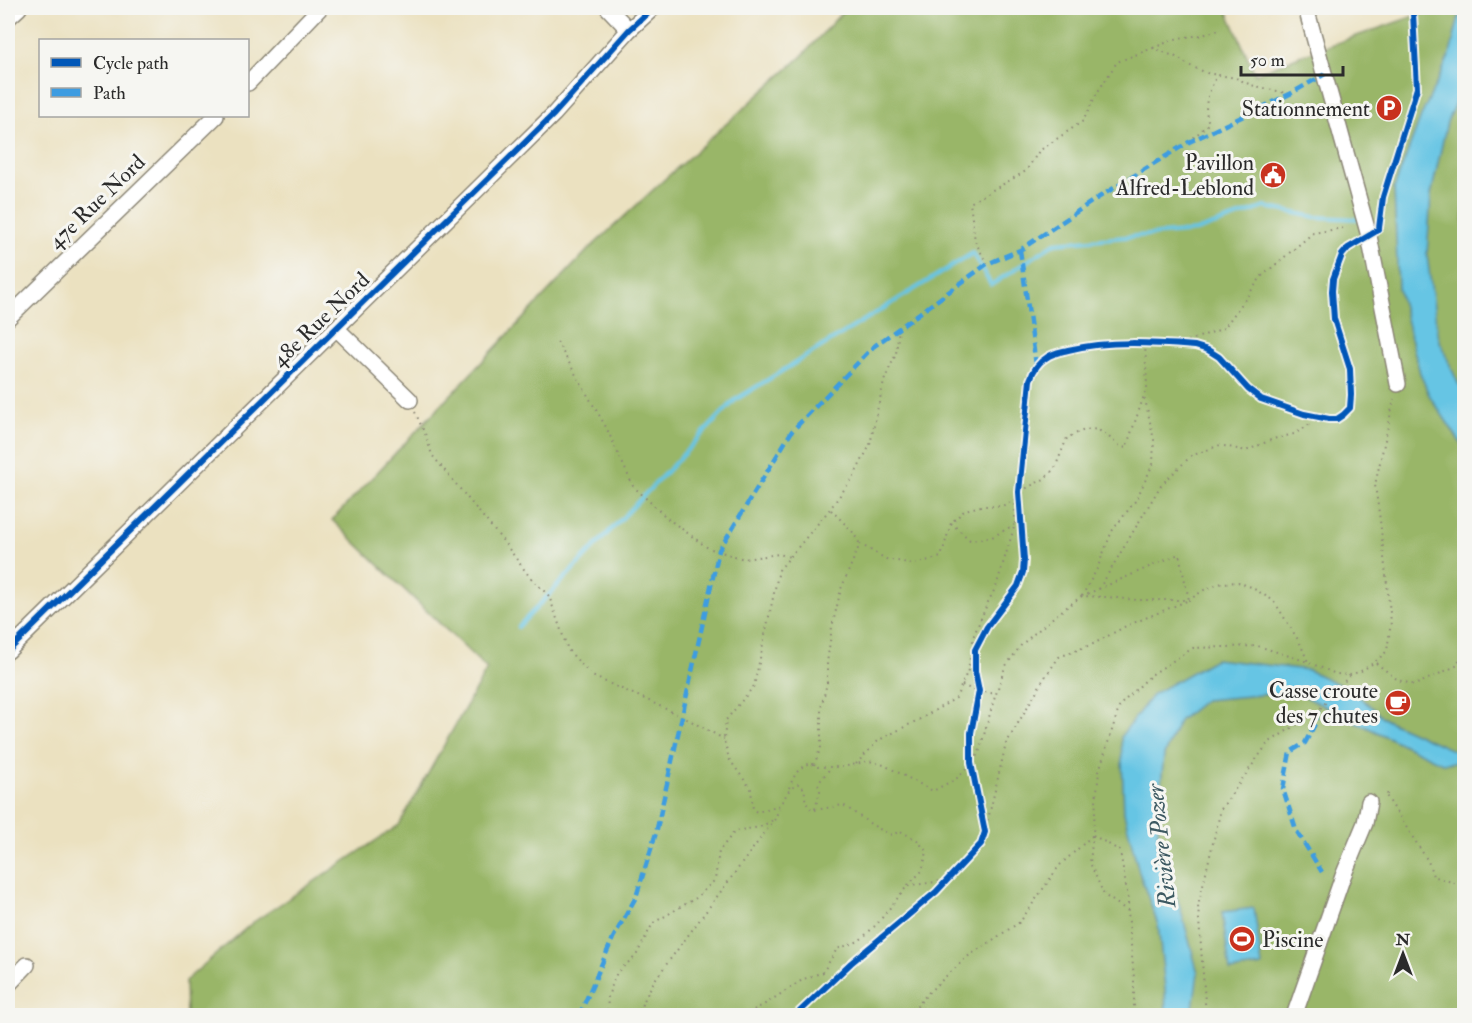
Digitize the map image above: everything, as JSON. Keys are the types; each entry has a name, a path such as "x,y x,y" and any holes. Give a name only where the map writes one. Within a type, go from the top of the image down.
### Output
{"street":[{"path":"8,18 19,8"},
{"path":"249,82 320,8"},
{"path":"608,8 629,30"},
{"name":"48e Rue Nord","path":"8,651 554,114 629,30 653,8"},
{"path":"1306,8 1366,227 1398,384"},
{"name":"47e Rue Nord","path":"8,318 215,117"},
{"path":"336,328 410,400"},
{"path":"1294,1016 1342,876 1365,823 1369,802"},
{"path":"8,985 27,965"}],"path":[{"path":"987,264 975,241 970,203 1026,171 1039,151 1083,121 1097,93 1118,62 1178,38 1219,30"},
{"path":"1153,48 1207,73 1236,78 1251,85 1290,94"},
{"path":"1189,142 1209,123 1205,113 1207,100 1217,75"},
{"path":"1177,345 1224,327 1262,276 1313,233 1343,228"},
{"path":"780,805 757,812 753,810 751,789 729,759 723,739 726,720 754,686 779,570 830,509 854,476 870,445 885,378 896,354 899,328"},
{"path":"557,342 606,427 633,486 666,518 708,549 744,559 779,554 790,557"},
{"path":"830,509 852,531 860,544 886,559 914,564 941,557 951,524 965,510 981,506 1002,506 1015,500 1020,492 1044,479 1055,468 1067,438 1083,430 1099,430 1117,445 1126,448 1147,387 1147,344 1136,344"},
{"path":"1168,345 1195,346"},
{"path":"1128,911 1104,895 1090,862 1099,771 1120,705 1151,675 1193,648 1258,646 1308,662 1336,674 1350,675 1375,662 1387,651 1391,622 1375,485 1398,384"},
{"path":"1082,596 1097,569 1112,531 1136,500 1153,464 1154,440 1144,396"},
{"path":"410,400 432,455 503,541 528,576 549,596 568,650 592,676 689,720 723,739"},
{"path":"1304,414 1321,417"},
{"path":"1099,589 1161,484 1191,456 1220,445 1246,451 1273,439 1294,434 1308,426 1312,416"},
{"path":"855,764 879,740 956,698 968,670 974,635 996,587 1018,525 1020,481"},
{"path":"1015,500 1018,525"},
{"path":"951,524 970,540 992,537 1018,525"},
{"path":"814,765 821,747 822,708 827,683 832,627 841,589 860,544"},
{"path":"786,795 796,772 810,763 818,767 843,767 869,761 884,765 933,791 959,777 979,753 1005,667 1022,644 1056,615 1082,596 1179,554 1189,600"},
{"path":"984,835 1006,744 1059,657 1189,600 1204,590 1222,583 1238,582 1274,601 1300,643 1308,662"},
{"path":"1082,596 1137,600 1189,600"},
{"path":"975,671 975,650 979,642"},
{"path":"1375,662 1398,680 1415,685 1456,666 1464,651"},
{"path":"1206,1016 1198,906 1221,809 1268,743 1318,711 1350,675"},
{"path":"977,681 980,691 977,702"},
{"path":"962,685 996,694"},
{"path":"971,753 974,774"},
{"path":"815,810 819,798 820,780 831,767"},
{"path":"636,1016 654,981 775,819 789,789 798,784 805,789 804,796 808,807 813,811 843,806 876,829 892,835 900,831 917,840 927,852 922,871 860,941 837,949 823,972 804,979 765,1004 737,1016"},
{"path":"1388,794 1385,794 1428,861 1433,876 1464,886"},
{"path":"607,1016 608,996 617,972 636,956 653,923 696,898 715,880 719,851 735,831 760,827 775,819"},
{"path":"983,820 984,835"},
{"path":"1093,836 1120,851 1128,898 1134,978 1134,1016"},
{"path":"909,1016 928,993 967,957 1020,922 1059,866 1093,836"},
{"path":"941,886 953,873"},
{"path":"908,885 946,880"},
{"path":"639,1010 647,1016"}],"green space":[{"path":"846,8 1226,8 1255,74 1302,55 1423,13 1423,8 1464,8 1464,1015 186,1016 185,981 252,923 399,825 487,669 332,520 588,250 802,56"}],"water":[{"path":"1461,8 1464,8 1464,81 1447,122 1431,195 1427,255 1438,337 1458,383 1464,391 1464,448 1429,395 1420,373 1398,288 1394,188 1422,114 1450,54"},
{"name":"Rivière Pozer","path":"1215,659 1308,670 1353,691 1386,720 1457,752 1464,749 1464,762 1442,763 1296,692 1205,700 1179,721 1164,755 1158,813 1158,849 1180,907 1198,973 1192,1015 1166,1015 1158,925 1139,872 1124,813 1121,736 1153,694"},
{"name":"Piscine","path":"1254,908 1262,966 1230,971 1222,912"}],"waterway":[{"path":"518,627 735,400 973,253 991,285 1055,243 1196,231 1265,207 1315,217 1359,219"}],"marked path":[{"path":"579,1016 613,938 636,897 656,833 719,550 792,431 873,347 987,264 1020,250 1096,199 1189,142 1290,94 1325,74"},
{"path":"1020,250 1036,365"},
{"path":"1318,711 1315,724 1305,743 1290,752 1283,789 1296,830 1322,872"}],"cycle path":[{"path":"8,651 554,114 629,30 653,8"},
{"path":"795,1016 851,963 936,892 981,844 985,832 971,763 971,733 979,691 975,671 975,650 987,627 1018,586 1023,572 1019,492 1030,380 1038,365 1048,356 1056,353 1099,345 1147,343 1195,346 1219,357 1248,389 1261,399 1304,414 1329,419 1337,419 1350,408 1350,369 1334,319 1333,279 1342,255 1348,248 1379,228 1383,197 1417,88 1413,13 1410,8"}],"place":[{"name":"Stationnement","path":"1389,108"},
{"name":"Pavillon Alfred-Leblond","path":"1273,175"},
{"name":"Casse croute des 7 chutes","path":"1398,703"},
{"name":"Piscine","path":"1242,939"}]}
